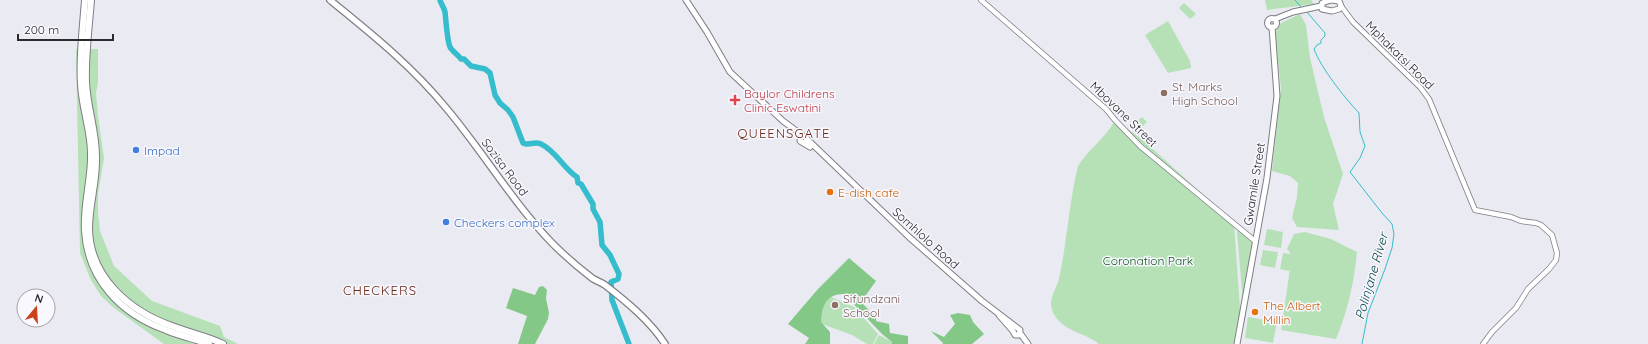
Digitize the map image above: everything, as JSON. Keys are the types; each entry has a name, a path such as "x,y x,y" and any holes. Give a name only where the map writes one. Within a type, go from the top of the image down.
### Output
{"highway":[{"path":"85,0 81,84 91,147 90,180 85,215 85,232 87,248 97,276 105,288 122,304 145,318 223,344"},
{"path":"91,0 86,82 97,163 90,220 91,241 97,264 109,284 145,318"},
{"path":"155,322 166,330 209,344"}],"main road":[{"name":"Sozisa Road","path":"330,0 386,46 428,86 448,110 536,227 572,261 594,279 604,283 647,322 665,344"},
{"name":"Somhlolo Road","path":"687,1 730,72 801,137 800,142 806,141 909,237 999,315 1014,329 1014,334 1019,334 1027,344"},
{"path":"1307,8 1321,2 1340,2 1337,10 1332,11 1322,9 1321,2"},
{"path":"1307,8 1321,2"},
{"name":"Gwamile Street","path":"1237,344 1267,178 1277,96 1272,27 1276,25 1275,19 1307,8"}],"street":[{"name":"Mbovane Street","path":"981,0 1106,108 1115,120 1140,146 1255,241"},
{"name":"Mphakatsi Road","path":"1340,2 1354,22 1420,87 1429,99 1475,210 1511,217 1521,222 1536,223 1546,229 1555,242 1557,253 1556,260 1528,289 1516,308 1492,332 1483,344"}],"green space":[{"path":"1265,0 1311,0 1314,4 1267,10"},
{"path":"1184,3 1196,14 1190,19 1179,8"},
{"path":"1300,14 1306,25 1310,58 1324,117 1343,174 1333,204 1339,230 1297,227 1292,218 1297,197 1298,183 1290,176 1272,171 1281,88 1275,33 1281,23"},
{"path":"1168,21 1190,61 1191,68 1168,73 1145,35"},
{"path":"76,49 98,49 98,83 96,93 104,158 98,194 98,212 100,231 114,266 152,301 220,326 224,337 238,344 164,344 114,308 101,296 91,280 80,253"},
{"path":"1142,117 1147,122 1136,132 1131,126"},
{"name":"Coronation Park","path":"1115,120 1143,140 1234,223 1241,323 1238,344 1099,344 1094,340 1064,326 1054,314 1051,302 1059,279 1072,194 1078,166 1107,132"},
{"path":"1238,229 1252,241 1243,304 1237,232"},
{"path":"1267,229 1283,232 1281,248 1264,245"},
{"path":"1305,232 1331,239 1357,252 1350,296 1336,339 1281,330 1290,269 1289,271 1280,269 1283,253 1291,254 1287,249 1294,234"},
{"path":"1263,250 1278,252 1275,268 1260,265"},
{"path":"849,258 876,281 861,302 876,317 876,321 889,324 890,333 908,336 908,344 892,344 892,342 882,334 844,294 833,296 829,299 822,311 821,322 830,332 830,344 805,344 809,338 788,324 818,289"},
{"path":"543,286 547,290 546,298 549,313 548,319 535,344 518,344 527,316 506,308 513,288 535,295 539,287"},
{"path":"831,297 854,307 878,334 873,344 867,344 852,335 819,323 824,301"},
{"path":"958,313 970,315 973,322 984,334 972,344 943,344 931,331 944,337 955,324 950,315"},
{"path":"1248,317 1277,322 1273,343 1245,338"},
{"path":"879,335 894,343 894,344 874,344"}],"waterway":[{"path":"440,0 445,12 448,40 451,48 461,59 464,59 471,66 485,69 490,73 495,95 513,117 523,143 538,143 551,151 572,174 577,177 578,183 581,184 593,204 593,209 600,222 602,245 610,255 619,274 618,279 611,282 612,300 629,344"},
{"name":"Polinjane River","path":"1295,0 1302,8"},
{"name":"Polinjane River","path":"1306,11 1325,33 1321,43 1314,49 1317,57 1334,82 1359,113 1360,132 1365,146 1360,158 1350,172 1392,224 1394,234 1392,248 1368,313 1362,344"}],"place":[{"name":"St. Marks High School","path":"1164,93"},
{"name":"Baylor Childrens Clinic Eswatini","path":"735,100"},
{"name":"Impad","path":"136,150"},
{"name":"E-dish cafe","path":"830,192"},
{"name":"Checkers complex","path":"446,222"},
{"name":"Sifundzani School","path":"835,305"},
{"name":"The Albert Millin","path":"1255,312"}],"district":[{"name":"QUEENSGATE","path":"784,133"},
{"name":"CHECKERS","path":"380,290"}]}
